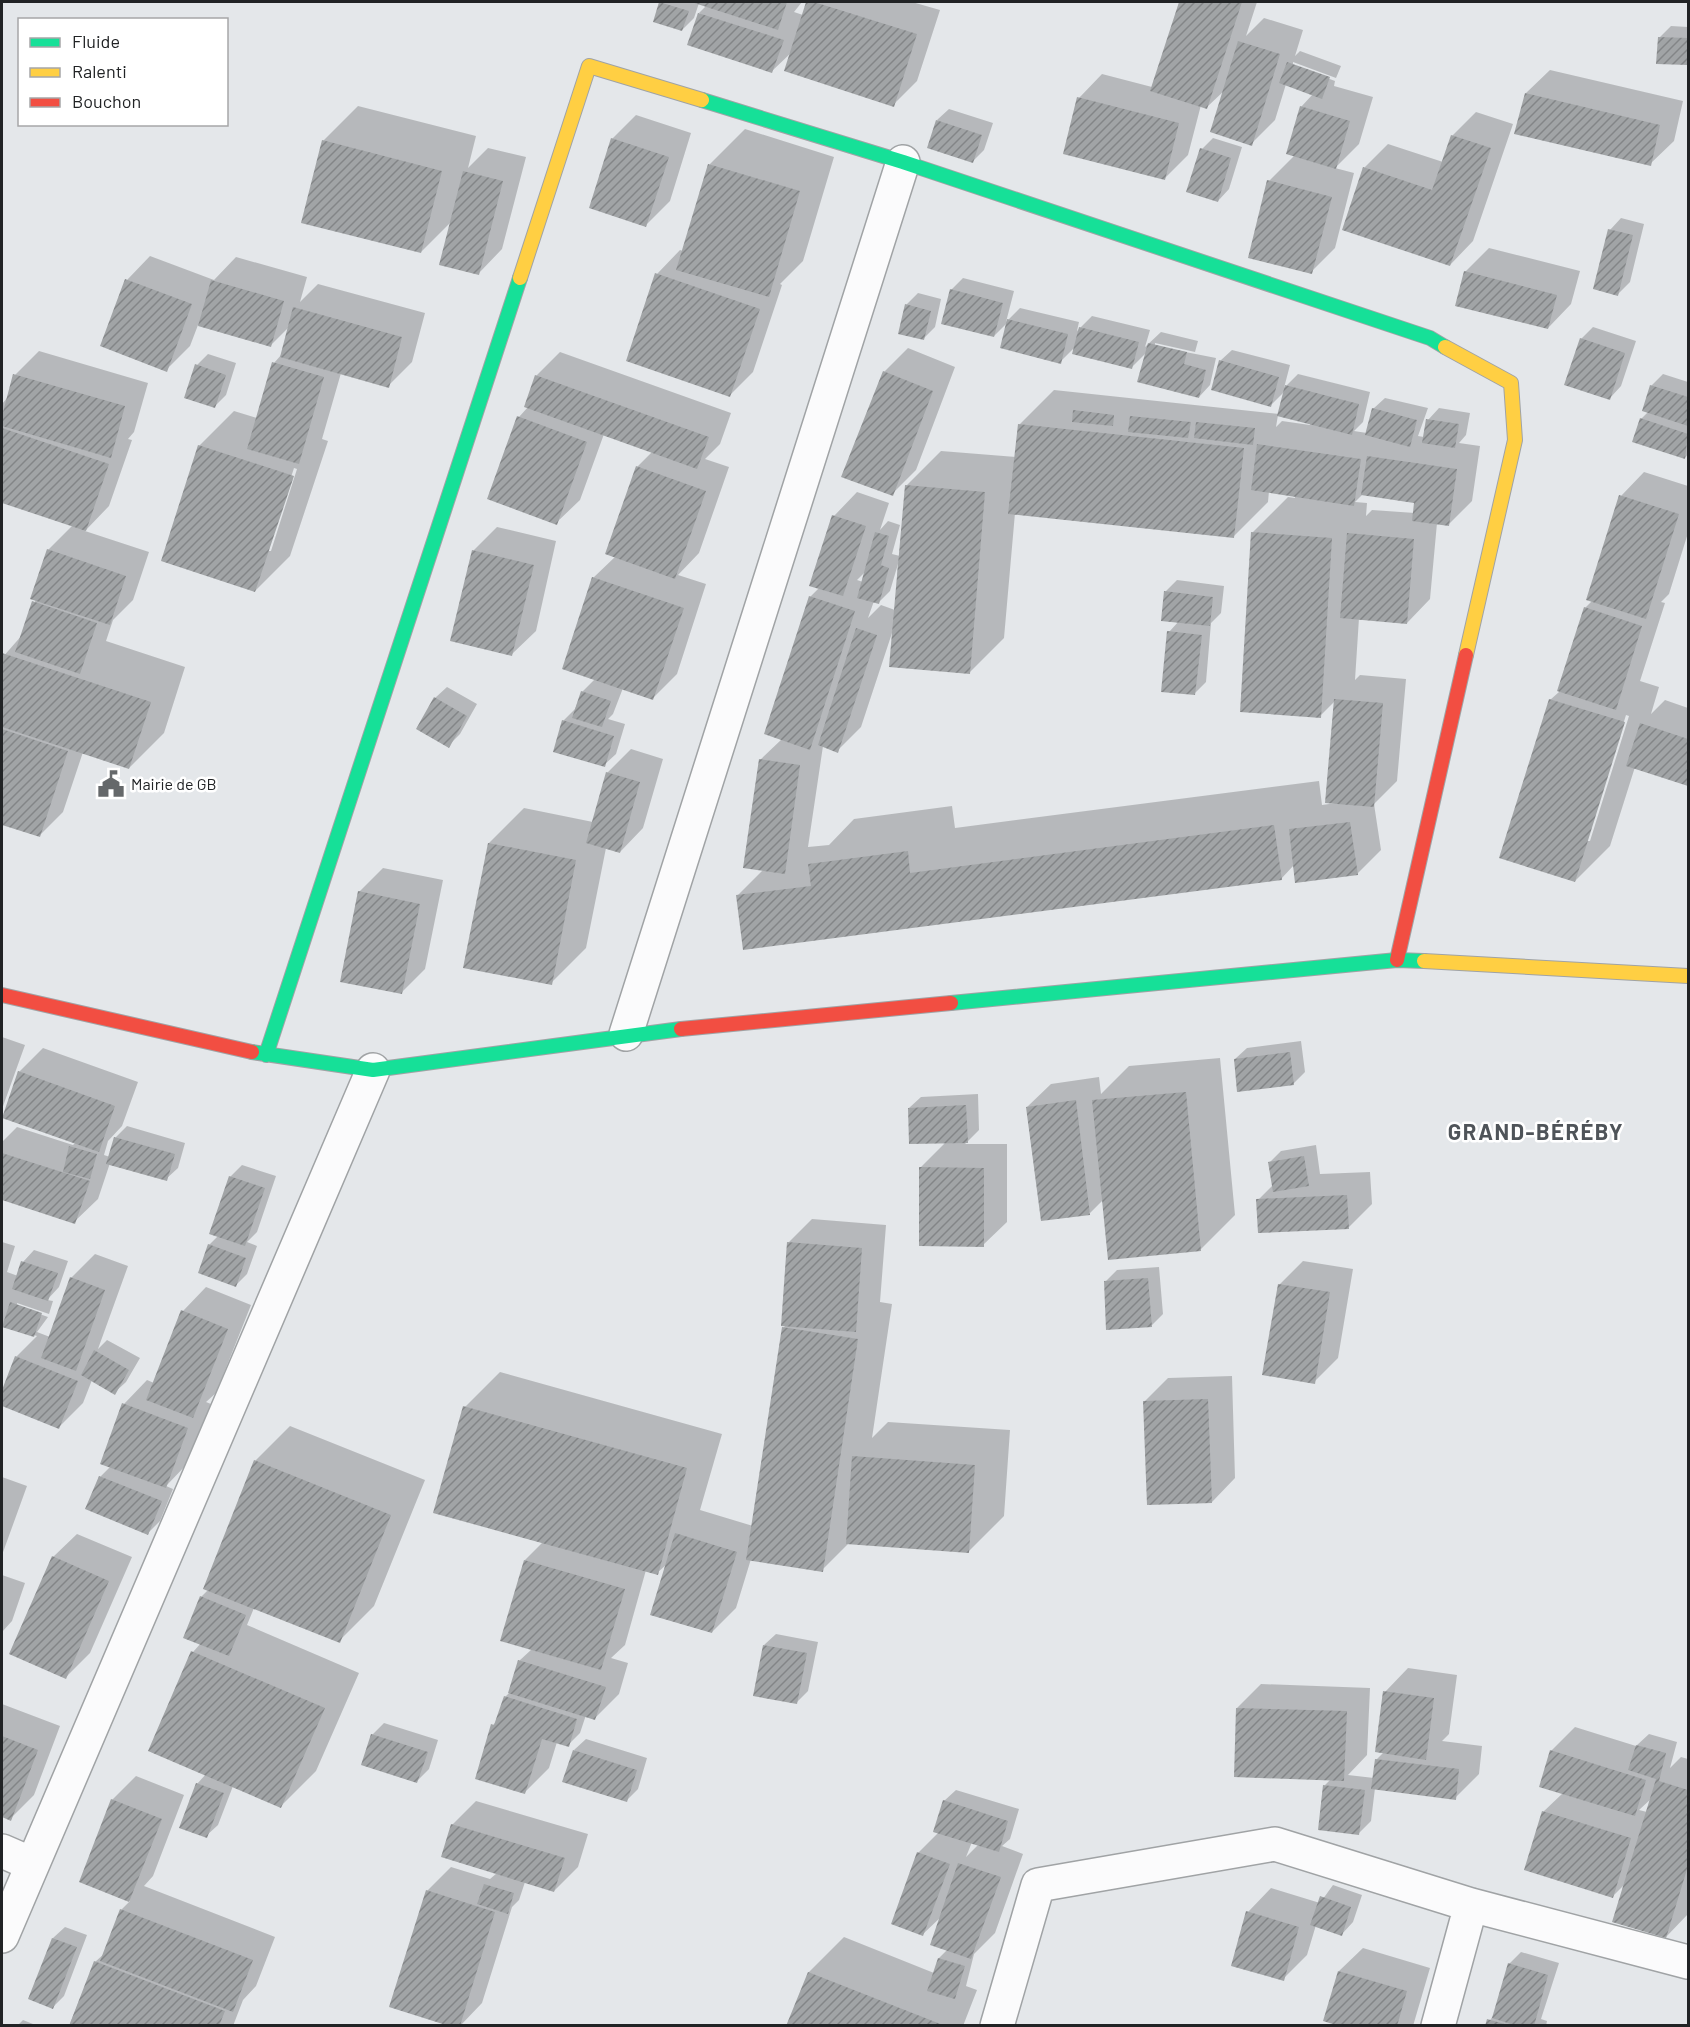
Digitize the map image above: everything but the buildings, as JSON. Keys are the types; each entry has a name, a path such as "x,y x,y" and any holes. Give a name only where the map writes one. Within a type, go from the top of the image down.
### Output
{"street":[{"path":"266,1055 589,66 903,162 1431,338 1511,383 1515,440 1397,960"},
{"path":"626,1034 903,162"},
{"path":"2,995 266,1055 373,1070 626,1034 1397,960 1689,976"},
{"path":"2,1936 373,1070"},
{"path":"997,2025 1038,1885 1275,1845 1471,1905 1689,1962"},
{"path":"2,1851 32,1864"},
{"path":"1438,2025 1471,1905"}],"traffic: fast":[{"path":"702,100 903,162 1430,338 1445,347"},
{"path":"266,1055 520,278"},
{"path":"951,1003 1397,960 1424,961"},
{"path":"252,1052 373,1070 681,1029"}],"traffic: slow":[{"path":"520,278 589,66 702,100"},
{"path":"1445,347 1511,383 1515,440 1466,655"},
{"path":"1424,961 1688,976"}],"traffic: jam":[{"path":"1397,960 1466,655"},
{"path":"2,995 252,1052"},
{"path":"681,1029 951,1003"}],"place":[{"name":"Mairie de GB","path":"111,784"}],"district":[{"name":"GRAND-BÉRÉBY","path":"1536,1132"}]}
